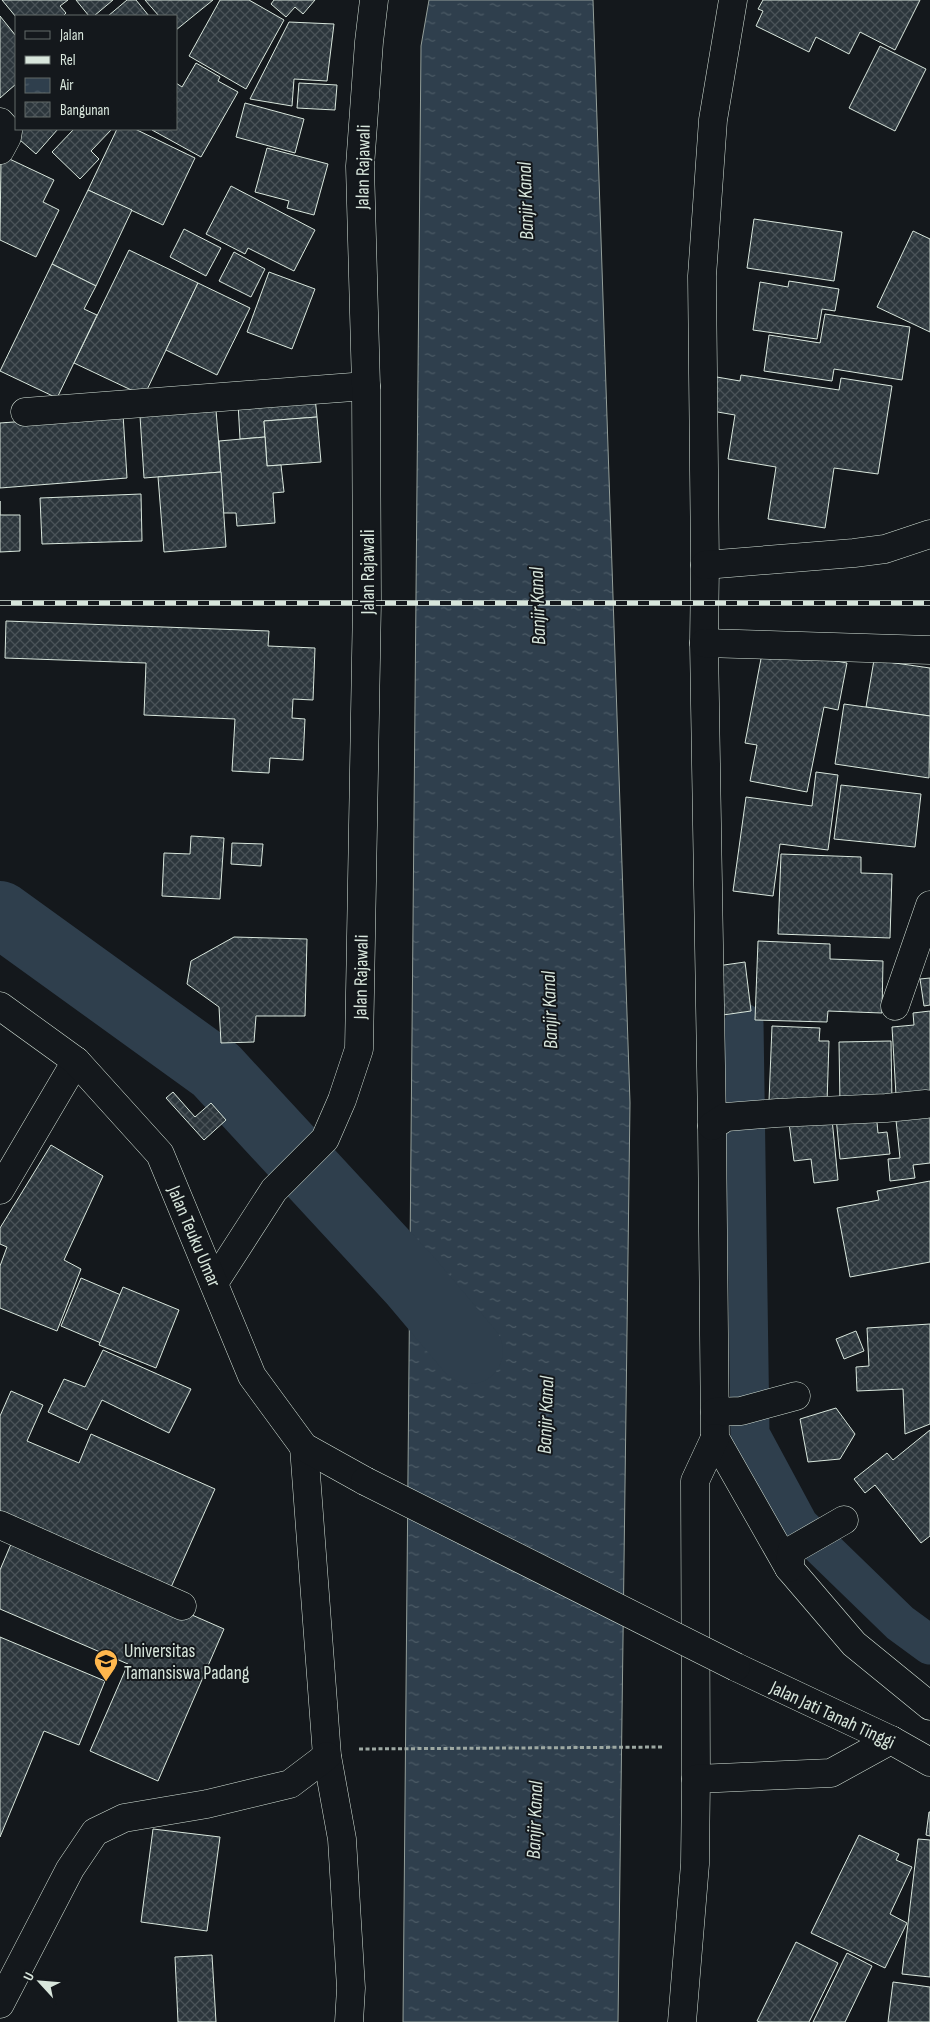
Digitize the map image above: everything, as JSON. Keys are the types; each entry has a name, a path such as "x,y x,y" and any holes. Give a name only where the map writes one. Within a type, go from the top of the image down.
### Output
{"street":[{"name":"Jalan Rajawali","path":"214,1283 274,1190 325,1139 342,1100 359,1049 367,602 366,386 360,166 368,42 374,0"},
{"path":"733,0 713,120 702,276 704,643 719,1122 724,1421 790,1559 854,1644 930,1706"},
{"path":"0,122 8,131 0,150"},
{"path":"25,412 366,386"},
{"path":"705,565 854,553 886,548 930,534"},
{"path":"704,643 930,650"},
{"path":"895,1006 930,905"},
{"name":"Jalan Teuku Umar","path":"0,1006 76,1062 160,1154 252,1376 304,1447 365,1480"},
{"path":"0,1190 76,1062"},
{"path":"719,1122 777,1113 886,1108 926,1104"},
{"path":"682,2022 696,1864 695,1481 724,1421 790,1398"},
{"path":"304,1447 327,1756 342,1839 351,1988 349,2022"},
{"name":"Jalan Jati Tanah Tinggi","path":"365,1480 736,1668 891,1740 930,1762"},
{"path":"0,1525 182,1606"},
{"path":"790,1559 837,1525"},
{"path":"696,1779 831,1772 891,1740"},
{"path":"0,2004 70,1869 95,1832 124,1818 207,1804 290,1784 327,1756"}],"path":[{"path":"353,1749 668,1746"}],"water":[{"name":"Banjir Kanal","path":"429,0 593,0 630,1103 618,2022 403,2022 421,46"}],"building":[{"path":"2,0 68,0 60,6 66,13 64,15 15,16"},
{"path":"76,0 113,0 95,15 88,15"},
{"path":"127,0 136,0 148,15 109,15"},
{"path":"145,0 213,0 178,28 178,15 158,15"},
{"path":"220,0 249,0 284,20 246,89 189,56"},
{"path":"274,0 315,0 303,14 295,7 286,17 271,4"},
{"path":"763,0 920,0 895,50 860,32 849,54 816,37 809,52 756,26 763,11 758,9"},
{"path":"0,16 15,35 15,85 0,98"},
{"path":"289,22 334,24 327,81 294,79 292,106 250,99"},
{"path":"880,46 926,69 895,131 849,108"},
{"path":"196,63 220,77 218,81 238,92 201,157 152,130 178,130 178,84 182,87"},
{"path":"299,83 337,85 335,110 297,108"},
{"path":"245,103 304,119 295,153 236,137"},
{"path":"15,130 57,130 36,154 12,133"},
{"path":"73,130 111,130 91,151 99,159 80,179 52,152"},
{"path":"117,130 137,130 195,158 163,225 88,190"},
{"path":"267,148 328,164 314,215 287,208 289,201 255,192"},
{"path":"1,155 54,180 43,202 59,210 36,257 0,240"},
{"path":"231,186 315,230 294,271 248,248 245,254 206,234"},
{"path":"88,190 132,210 96,286 52,264"},
{"path":"754,219 842,232 834,281 747,268"},
{"path":"184,229 221,248 206,276 170,257"},
{"path":"913,231 930,239 930,332 877,307"},
{"path":"129,250 198,283 144,396 74,363"},
{"path":"234,252 265,269 251,297 219,281"},
{"path":"52,264 96,286 84,309 97,315 57,398 0,371"},
{"path":"269,272 315,289 292,349 247,332"},
{"path":"789,281 839,289 835,311 822,309 817,339 753,330 760,282 788,287"},
{"path":"198,283 250,308 217,375 166,350"},
{"path":"825,314 910,327 902,380 834,369 832,381 764,371 769,335 820,343"},
{"path":"741,375 839,390 841,378 892,386 878,474 834,468 825,528 768,519 776,467 728,459 735,415 706,410 711,376 740,381"},
{"path":"315,397 317,417 264,421 265,437 240,439 238,403"},
{"path":"216,410 221,472 144,478 140,416"},
{"path":"123,414 127,478 0,488 0,423"},
{"path":"317,417 321,462 267,466 264,421"},
{"path":"265,437 267,466 281,465 284,492 273,493 275,523 237,526 236,513 223,513 219,441"},
{"path":"221,472 226,547 164,552 158,477"},
{"path":"141,494 142,541 42,544 40,498"},
{"path":"0,515 20,515 20,551 0,552"},
{"path":"6,621 269,631 268,646 315,648 313,700 293,699 292,718 305,719 303,760 270,758 269,773 232,771 235,719 144,715 146,663 5,658"},
{"path":"763,648 847,663 838,710 824,707 807,792 750,781 757,745 745,743"},
{"path":"874,660 930,668 930,716 866,707"},
{"path":"844,704 930,716 929,778 835,764"},
{"path":"816,772 838,775 828,850 780,844 773,896 733,891 746,797 812,806"},
{"path":"841,785 921,794 915,847 834,839"},
{"path":"191,836 224,838 220,899 162,896 164,853 190,854"},
{"path":"232,843 263,844 261,866 231,864"},
{"path":"781,854 861,857 861,873 892,874 890,938 778,934"},
{"path":"234,937 307,939 305,1016 256,1016 254,1042 221,1043 219,1007 187,984 191,961"},
{"path":"758,941 830,944 830,959 883,961 882,1013 828,1011 827,1022 755,1020"},
{"path":"745,962 751,1011 716,1016 710,967"},
{"path":"930,978 930,1005 924,1006 920,979"},
{"path":"930,1011 930,1092 896,1095 892,1027 914,1025 913,1013"},
{"path":"772,1026 820,1028 819,1041 829,1041 827,1103 769,1101"},
{"path":"891,1041 892,1104 840,1105 839,1042"},
{"path":"173,1092 195,1117 211,1103 226,1120 204,1140 166,1098"},
{"path":"930,1107 930,1163 913,1165 915,1178 890,1181 888,1159 900,1158 895,1111"},
{"path":"876,1112 878,1133 887,1132 890,1154 840,1159 836,1117"},
{"path":"832,1119 838,1180 814,1183 811,1159 794,1161 789,1123"},
{"path":"51,1145 103,1176 64,1260 81,1269 57,1331 0,1308 0,1266 7,1247 0,1244 0,1228"},
{"path":"930,1181 930,1262 850,1277 837,1208 879,1200 877,1191"},
{"path":"81,1278 128,1298 108,1346 61,1326"},
{"path":"123,1287 179,1310 156,1368 99,1345"},
{"path":"930,1324 930,1424 905,1434 903,1389 857,1391 856,1367 869,1366 867,1328"},
{"path":"856,1331 864,1351 844,1359 836,1339"},
{"path":"103,1350 191,1389 169,1433 102,1400 87,1430 48,1412 64,1379 85,1387"},
{"path":"11,1391 43,1405 27,1441 79,1463 91,1434 215,1489 168,1594 0,1519 0,1416"},
{"path":"836,1408 855,1434 840,1459 808,1462 800,1419"},
{"path":"930,1430 930,1536 921,1543 875,1485 865,1493 854,1479 887,1453 893,1460"},
{"path":"14,1537 224,1629 158,1781 90,1751 128,1664 0,1609 0,1570"},
{"path":"0,1637 105,1681 79,1745 44,1731 0,1837"},
{"path":"930,1812 930,1836 926,1835"},
{"path":"153,1829 220,1837 207,1931 141,1922"},
{"path":"859,1835 899,1854 896,1860 912,1867 890,1914 907,1923 885,1968 811,1933"},
{"path":"918,1839 930,1840 930,1977 902,1974"},
{"path":"796,1942 838,1963 809,2022 757,2021"},
{"path":"847,1953 872,1966 845,2022 813,2022"},
{"path":"212,1955 216,2022 178,2022 175,1957"},
{"path":"893,1982 930,1987 930,2022 888,2022"}],"waterway":[{"path":"0,914 216,1070 411,1281 470,1351"},
{"path":"744,1023 750,1434 799,1525 900,1623 930,1645"}],"railway":[{"path":"0,603 930,603"}],"place":[{"name":"Universitas Tamansiswa Padang","path":"106,1682"}]}
